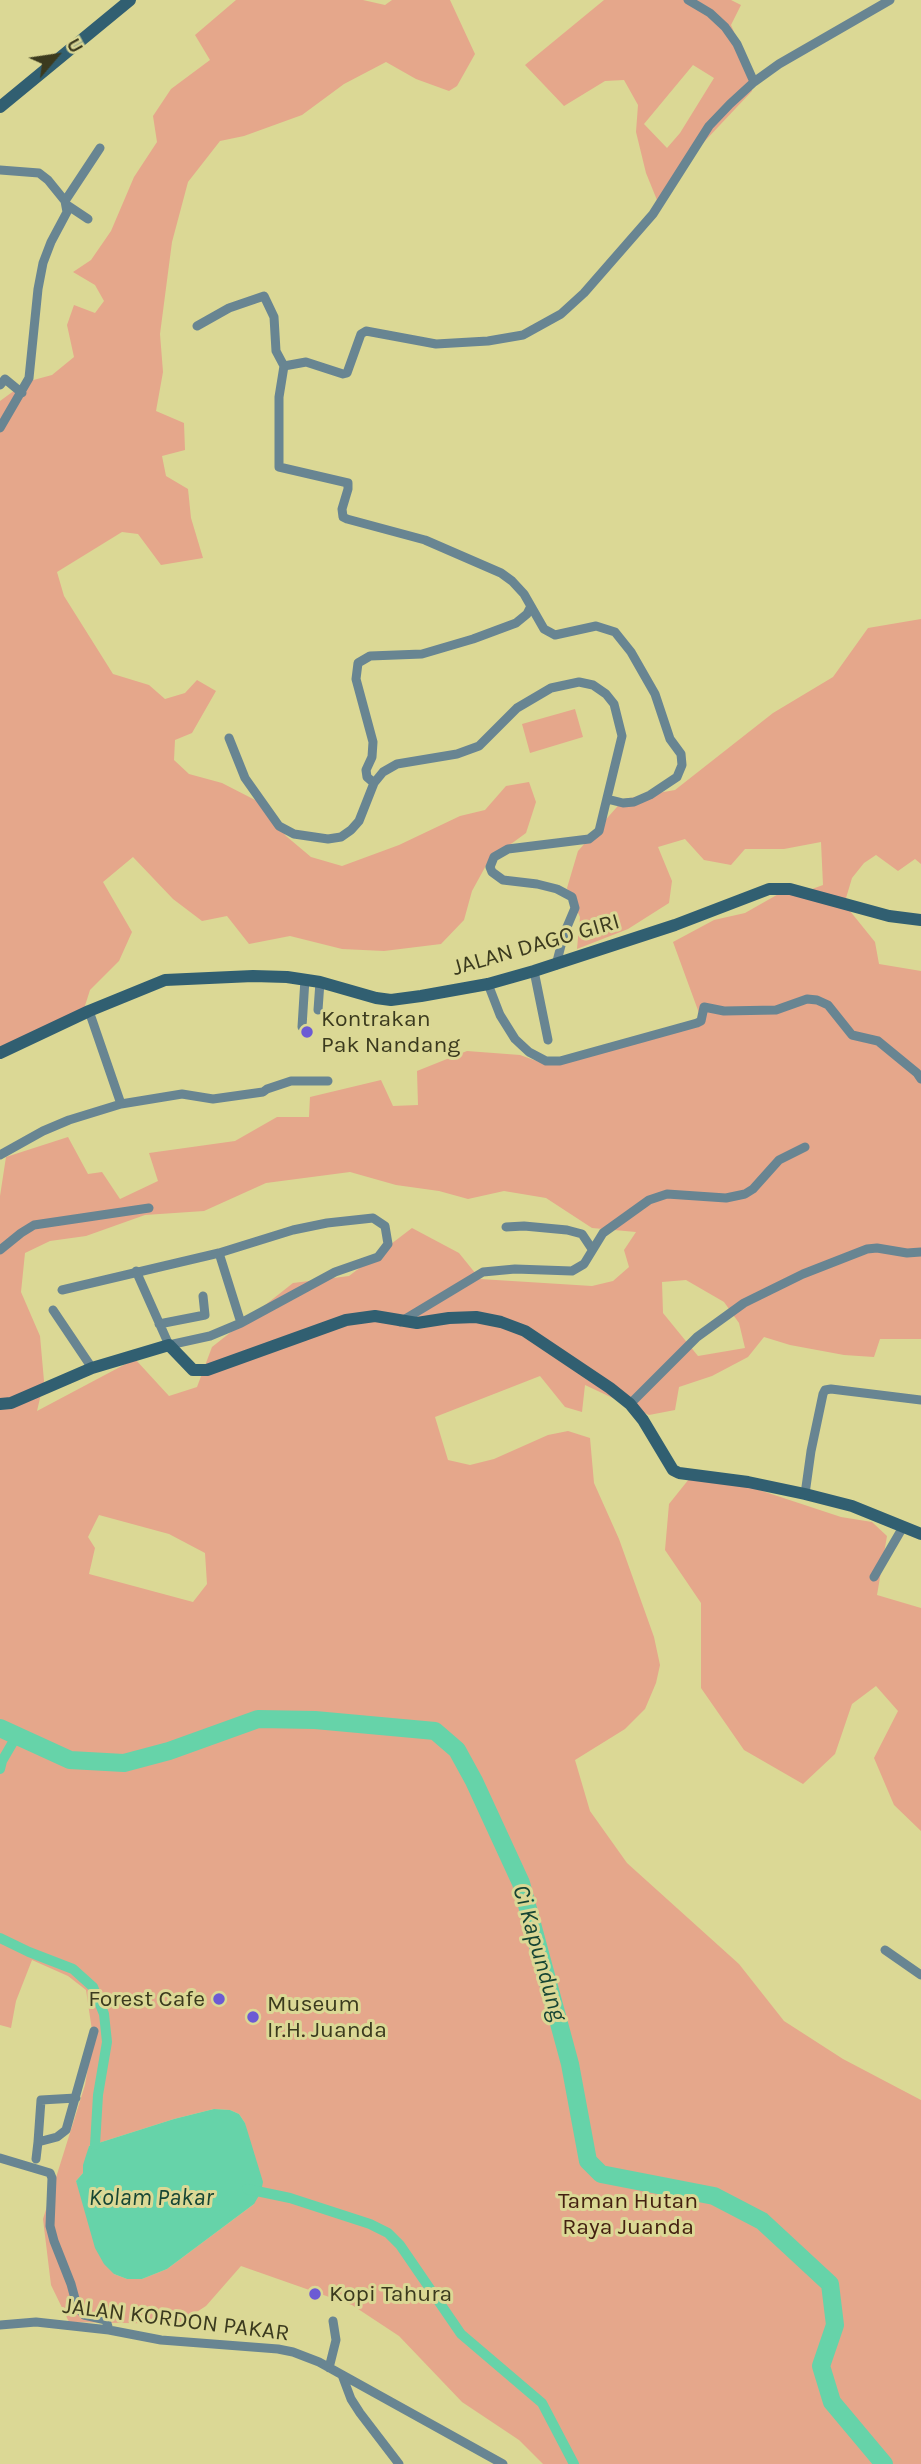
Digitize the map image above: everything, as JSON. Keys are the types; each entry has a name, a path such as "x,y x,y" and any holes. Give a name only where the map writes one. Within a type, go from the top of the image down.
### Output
{"street":[{"path":"0,107 130,0"},
{"path":"688,0 710,13 725,27 737,44 754,82"},
{"path":"284,366 306,362 348,373 361,334 366,331 436,344 477,342 523,335 561,314 631,241 653,214 709,126 754,82 779,64 890,0"},
{"path":"0,428 29,378 43,263 66,215 66,203 100,148"},
{"path":"0,170 39,173 66,203 88,219"},
{"path":"197,326 229,308 264,296 274,317 276,351 284,366 279,397 279,467 348,482 342,509 343,517 425,540 500,573 512,581 530,602 527,614 516,623 473,639 422,654 370,656 358,663 356,680 373,742 372,757 366,770 367,777 374,783"},
{"path":"2,380 22,393"},
{"path":"530,608 544,629 555,635 596,626 615,632 631,652 655,694 670,739 681,754 682,765 677,777 664,787 634,802 623,803 607,799"},
{"path":"229,738 245,778 279,826 294,834 328,839 341,837 351,830 359,821 374,783 383,772 397,764 457,754 479,746 517,708 551,688 579,682 593,685 606,694 614,704 622,736 614,778 599,831 589,839 508,849 494,857 491,862 492,872 503,880 557,889 572,897 575,908 564,934 556,965"},
{"name":"JALAN DAGO GIRI","path":"0,1053 89,1011 165,980 253,976 304,979 391,1000 488,984 556,965 676,925 769,889 790,889 889,916 921,920"},
{"path":"534,971 548,1040"},
{"path":"302,1027 304,979"},
{"path":"318,1010 320,982"},
{"path":"488,984 500,1015 515,1039 529,1052 546,1061 560,1061 697,1023 701,1021 704,1007 724,1011 776,1010 807,999 828,1005 852,1035 878,1041 921,1079"},
{"path":"89,1011 121,1104"},
{"path":"0,1156 51,1128 121,1104 181,1094 213,1099 263,1092 291,1081 328,1081"},
{"path":"400,1322 483,1272 515,1269 572,1270 584,1264 603,1233 649,1200 667,1194 726,1198 745,1194 753,1189 779,1160 804,1147"},
{"path":"0,1250 34,1225 149,1208"},
{"path":"0,1404 11,1403 92,1368 210,1336 241,1323 335,1272 378,1257 387,1244 387,1232 381,1222 373,1218 327,1223 293,1230 219,1253 62,1290"},
{"path":"506,1227 567,1230 582,1234 592,1249"},
{"path":"630,1404 697,1337 744,1303 803,1274 867,1249 921,1252"},
{"path":"219,1253 241,1323"},
{"path":"136,1271 169,1345 193,1370 207,1370 346,1320 375,1316 417,1323 476,1317 501,1322 546,1343 630,1404 643,1420 673,1470 679,1474 748,1482 805,1494 852,1506 921,1534"},
{"path":"159,1324 205,1315 203,1296"},
{"path":"53,1310 92,1368"},
{"path":"805,1494 811,1451 825,1390 831,1388 921,1400"},
{"path":"874,1577 903,1527"},
{"path":"885,1950 921,1975"},
{"path":"38,2141 57,2137 66,2130 94,2031"},
{"path":"36,2159 41,2100 76,2098"},
{"path":"0,2158 50,2173 50,2226 77,2306 84,2315 106,2320 109,2330"},
{"path":"329,2368 336,2340 333,2321"},
{"name":"JALAN KORDON PAKAR","path":"0,2325 36,2322 109,2330 161,2340 278,2349 310,2358 503,2464"},
{"path":"342,2375 351,2399 399,2464"}],"green space":[{"path":"236,0 363,0 385,5 392,0 450,0 475,54 457,86 449,91 416,79 386,62 344,84 302,115 244,136 220,141 188,182 172,242 160,334 163,372 156,411 184,423 185,450 162,456 166,476 188,489 191,518 203,558 161,565 138,534 122,532 57,572 64,596 113,674 149,685 165,699 185,693 197,680 216,691 192,733 175,740 174,760 189,774 222,783 259,802 286,836 311,857 342,866 399,845 460,816 485,810 506,786 529,782 536,802 526,833 489,860 472,891 464,920 441,944 384,951 342,949 290,936 249,944 227,916 202,921 173,899 133,857 103,882 132,932 119,961 90,990 83,1012 0,1052 0,401 26,382 52,375 74,357 67,325 74,305 95,313 104,301 95,285 73,272 91,260 111,231 134,177 157,142 153,116 171,89 210,60 195,35"},
{"path":"604,0 731,0 741,5 731,25 752,74 752,91 687,160 659,205 646,173 636,132 638,105 624,80 605,81 564,106 525,65","holes":["693,65 714,78 680,133 667,148 644,124"]},
{"name":"Taman Hutan Raya Juanda","path":"921,619 921,864 915,859 898,871 876,855 864,863 852,878 846,898 850,911 875,942 879,964 921,971 921,1339 880,1339 874,1357 844,1355 764,1337 748,1357 712,1376 679,1387 675,1410 649,1415 585,1385 582,1412 565,1407 540,1376 435,1417 448,1460 470,1465 494,1459 548,1435 568,1431 590,1438 594,1483 619,1539 654,1637 660,1665 645,1709 625,1729 575,1760 590,1811 627,1863 739,1964 784,2021 843,2059 921,2100 921,2464 543,2464 519,2440 462,2402 399,2336 352,2305 241,2266 206,2306 178,2324 69,2322 51,2285 43,2219 85,2085 93,2037 86,1990 68,1976 32,1960 16,2001 11,2028 0,2025 0,1196 6,1157 68,1137 88,1174 102,1172 120,1199 158,1181 149,1153 235,1141 277,1117 309,1117 310,1097 381,1080 393,1106 418,1105 417,1071 467,1051 520,1055 545,1064 703,1024 673,942 714,920 745,913 782,892 804,892 823,885 821,842 784,849 745,849 731,865 704,860 685,839 658,847 672,881 669,903 628,929 577,949 580,917 567,888 578,851 624,799 675,790 773,713 833,677 868,628","holes":["350,1172 396,1185 439,1191 468,1199 504,1191 546,1198 592,1228 636,1232 624,1250 629,1267 613,1281 592,1286 480,1279 459,1253 412,1228 349,1276 293,1283 212,1347 197,1387 169,1396 135,1359 37,1411 44,1381 40,1336 21,1292 25,1253 50,1241 86,1236 145,1215 204,1211 266,1183","686,1280 724,1302 739,1323 745,1348 698,1356 663,1313 662,1282","99,1515 169,1534 205,1553 207,1584 193,1602 89,1574 95,1548 88,1537","214,2109 230,2110 239,2114 245,2123 254,2204 167,2269 142,2279 127,2279 114,2274 76,2181 83,2173 89,2146"]},
{"path":"575,709 583,737 530,753 522,724"},
{"path":"689,1479 738,1483 841,1517 872,1522 887,1536 877,1595 921,1608 921,1831 894,1805 874,1758 898,1711 876,1686 852,1704 835,1754 803,1784 744,1750 701,1688 701,1603 665,1550 669,1504"}],"water":[{"name":"Kolam Pakar","path":"214,2109 230,2110 239,2114 245,2123 263,2182 254,2204 167,2269 142,2279 127,2279 114,2274 104,2264 95,2248 76,2181 83,2173 89,2146"}],"waterway":[{"name":"Ci Kapundung","path":"0,1728 70,1760 124,1763 169,1751 258,1719 315,1720 435,1731 457,1750 521,1883 570,2064 588,2161 601,2174 714,2196 762,2221 830,2284 835,2325 821,2366 832,2402 884,2464"},
{"path":"0,1769 16,1737"},
{"path":"0,1938 73,1969 93,1987 104,2014 107,2042 98,2095 95,2145"},
{"path":"247,2189 290,2198 370,2224 388,2233 400,2245 461,2334 542,2403 574,2464"}],"place":[{"name":"Kontrakan Pak Nandang","path":"307,1032"},
{"name":"Forest Cafe","path":"219,1999"},
{"name":"Museum Ir.H. Juanda","path":"253,2017"},
{"name":"Kopi Tahura","path":"315,2294"}]}
